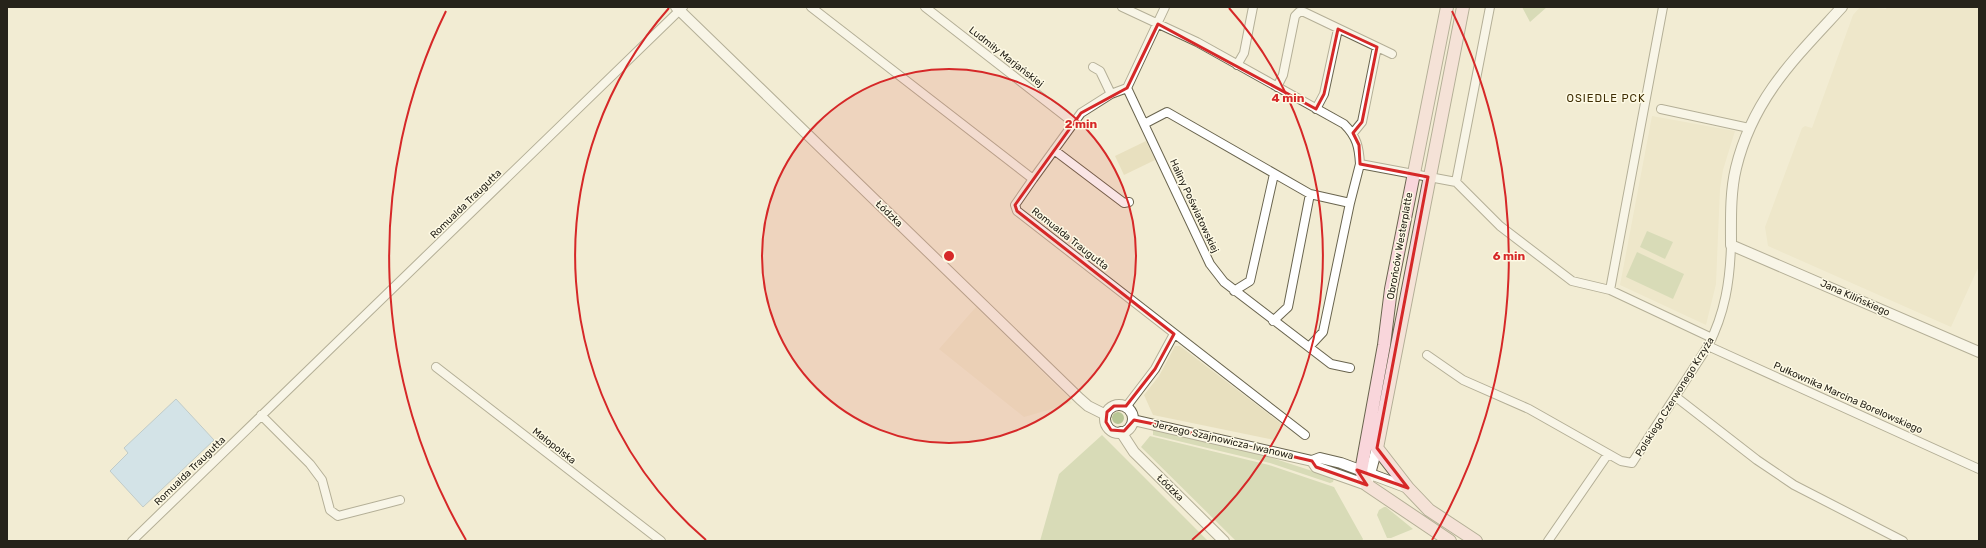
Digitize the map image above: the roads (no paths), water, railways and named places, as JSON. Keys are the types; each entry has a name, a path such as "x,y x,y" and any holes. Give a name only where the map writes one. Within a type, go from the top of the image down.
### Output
{"main road":[{"name":"Obrońców Westerplatte","path":"1366,477 1391,289 1447,7"},
{"name":"Obrońców Westerplatte","path":"1377,448 1428,177 1463,7"},
{"path":"1377,448 1408,488"},
{"path":"1366,477 1392,501 1450,541"},
{"name":"Jerzego Szajnowicza-Iwanowa","path":"1408,488 1429,510 1476,541"}],"street":[{"path":"811,7 1034,178 1081,113 1111,94 1127,88 1165,7"},
{"name":"Ludmiły Marjańskiej","path":"925,7 1074,123"},
{"path":"1122,7 1197,42 1344,124 1353,133 1359,145 1360,164 1350,202 1324,332 1309,348"},
{"path":"1237,64 1244,53 1253,7"},
{"path":"1456,182 1490,7"},
{"path":"1610,290 1663,7"},
{"name":"Polskiego Czerwonego Krzyża","path":"1608,454 1621,461 1632,463 1708,346 1721,317 1726,298 1731,245 1732,199 1736,168 1749,128 1765,96 1787,66 1842,7"},
{"name":"Romualda Traugutta","path":"132,541 680,8"},
{"name":"Łódzka","path":"680,8 1080,399 1088,406 1106,415"},
{"path":"1277,87 1283,75 1295,16 1299,12 1304,12 1392,54"},
{"path":"1316,109 1324,94 1338,29"},
{"path":"1353,133 1362,122 1377,47"},
{"path":"1093,67 1100,71 1111,94"},
{"name":"Haliny Poświatowskiej","path":"1127,88 1210,264 1224,282 1331,364 1350,368"},
{"path":"1661,109 1749,128"},
{"path":"1144,124 1167,112 1310,194 1350,202"},
{"path":"1054,150 1124,203 1129,202"},
{"path":"1360,164 1456,182 1500,226 1572,281 1610,290 1712,338"},
{"path":"1234,291 1250,282 1274,174"},
{"name":"Romualda Traugutta","path":"1034,178 1015,205 1017,210 1305,435"},
{"path":"1273,320 1288,307 1310,194"},
{"name":"Jana Kilińskiego","path":"1731,245 1979,352"},
{"path":"1126,407 1155,369 1174,334"},
{"name":"Pułkownika Marcina Borelowskiego","path":"1708,346 1979,469"},
{"path":"1427,356 1463,380 1529,409 1608,454 1548,541"},
{"name":"Małopolska","path":"436,367 661,541"},
{"path":"1676,397 1757,460 1794,485 1902,541"},
{"path":"1120,405 1126,407 1131,411 1133,420 1128,429 1122,432 1114,432 1109,428 1106,422 1106,415 1114,406 1120,405"},
{"path":"261,415 310,464 322,480 330,510 338,516 400,500"},
{"name":"Jerzego Szajnowicza-Iwanowa","path":"1133,420 1312,461 1320,458 1341,463 1366,477"},
{"name":"Łódzka","path":"1122,432 1134,452 1224,541"},
{"name":"Obrońców Westerplatte","path":"1366,477 1377,448"},
{"name":"Jerzego Szajnowicza-Iwanowa","path":"1312,461 1316,467 1366,477 1408,488"}],"water":[{"path":"176,399 214,440 143,507 110,471 128,453 124,448"}],"district":[{"name":"OSIEDLE PCK","path":"1606,98"}]}
